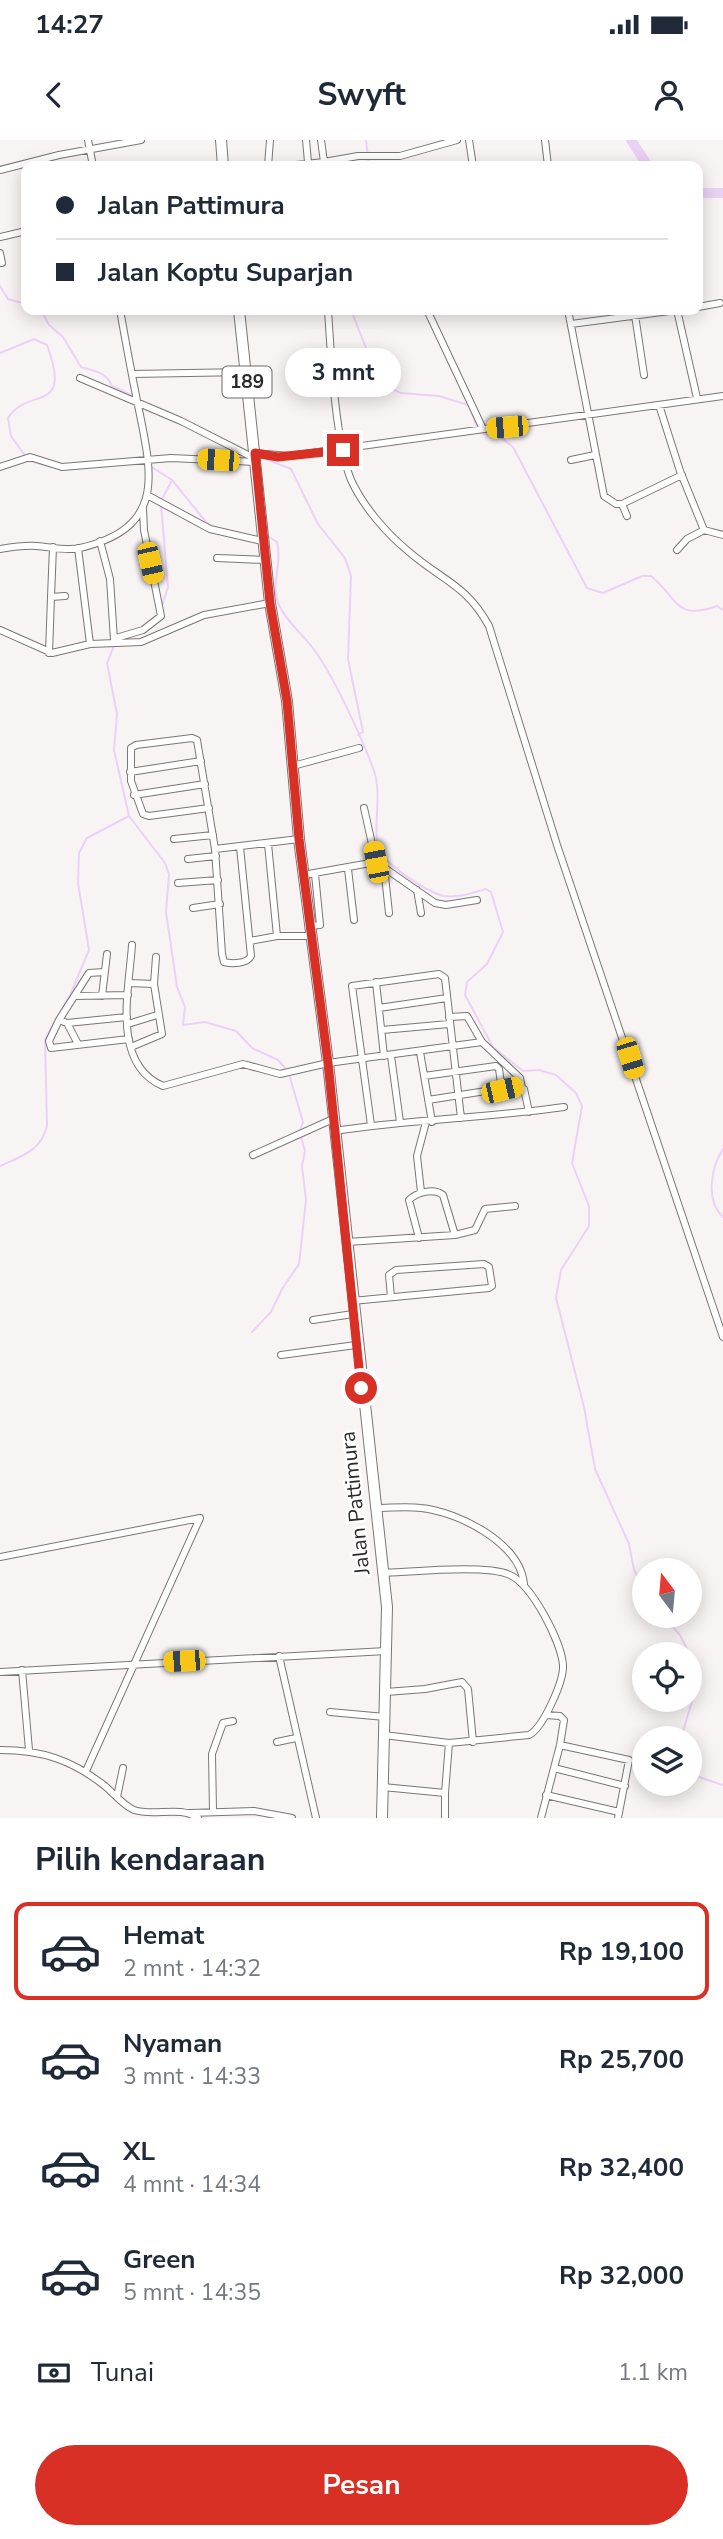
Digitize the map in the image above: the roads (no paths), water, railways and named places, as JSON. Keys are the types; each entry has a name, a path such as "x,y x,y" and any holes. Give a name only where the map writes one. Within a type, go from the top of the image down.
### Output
{"main road":[{"path":"221,140 223,161"},
{"name":"Jalan Pattimura","path":"240,315 270,603 282,664 299,839 309,875 311,931 328,1063 356,1345 376,1508 387,1651 382,1818"}],"street":[{"path":"88,140 92,161"},
{"path":"35,161 141,140"},
{"path":"268,161 270,140"},
{"path":"306,140 309,161"},
{"path":"321,140 324,161"},
{"path":"337,161 358,156 400,156 457,140"},
{"path":"469,140 471,161"},
{"path":"545,140 547,161"},
{"path":"399,161 400,156"},
{"path":"0,159 3,168 21,164"},
{"path":"0,237 21,232"},
{"path":"0,253 2,263"},
{"path":"703,306 720,303"},
{"path":"0,549 23,546 78,548 127,528 143,507 150,464 121,315"},
{"path":"329,315 343,450 352,482 378,519 407,550 460,587 480,609 489,626 556,845 723,1337"},
{"path":"429,315 482,429"},
{"path":"569,315 604,496 616,504 622,504 682,475"},
{"path":"571,324 635,315 644,375"},
{"path":"680,315 697,398"},
{"path":"132,374 246,372"},
{"path":"80,378 137,401 256,457"},
{"path":"0,467 26,458 62,467 278,457 587,417 723,396"},
{"path":"659,405 704,530"},
{"path":"571,460 596,455"},
{"path":"147,495 210,529 262,537"},
{"path":"622,504 627,516"},
{"path":"116,643 142,630 161,616 144,530 143,507"},
{"path":"682,544 704,530 723,535"},
{"path":"100,541 110,579 116,643"},
{"path":"49,653 53,547"},
{"path":"78,548 90,644"},
{"path":"217,558 265,560"},
{"path":"51,597 65,596"},
{"path":"0,630 49,653 90,644 141,642 204,615 270,603"},
{"path":"209,808 146,816 134,794 130,772 131,748 136,745 192,738 197,740 205,784 209,808 213,835 224,962 249,960 250,941 240,847"},
{"path":"293,766 359,748"},
{"path":"130,772 201,761"},
{"path":"134,794 205,784"},
{"path":"364,808 376,862 440,905 477,900"},
{"path":"174,839 213,835"},
{"path":"188,859 240,847 299,839"},
{"path":"268,844 276,936"},
{"path":"309,875 376,862"},
{"path":"384,867 389,913"},
{"path":"348,869 354,920"},
{"path":"178,883 218,880"},
{"path":"416,890 421,913"},
{"path":"193,908 220,904"},
{"path":"250,941 311,931"},
{"path":"132,945 127,1021 130,1043 139,1070 163,1086 243,1065 280,1073 328,1063 482,1042"},
{"path":"102,996 107,954"},
{"path":"104,972 89,973 59,1020 50,1047 130,1043 161,1036 154,984 156,957"},
{"path":"371,1125 352,987 442,974 461,1118"},
{"path":"376,982 382,1030 400,1122"},
{"path":"130,983 154,984"},
{"path":"75,996 128,995"},
{"path":"379,1008 447,998"},
{"path":"59,1020 67,1023 127,1021 157,1015"},
{"path":"382,1030 467,1016 482,1042 524,1083 522,1088 529,1112"},
{"path":"67,1023 78,1044"},
{"path":"420,1052 429,1122 417,1156 421,1192"},
{"path":"424,1076 498,1067 502,1090"},
{"path":"428,1100 522,1088"},
{"path":"334,1131 371,1125 429,1122 564,1107"},
{"path":"253,1155 333,1119"},
{"path":"419,1238 409,1200 421,1192 438,1191 443,1195 455,1235"},
{"path":"347,1242 455,1235 475,1230 485,1209 515,1206"},
{"path":"352,1301 489,1288 492,1286 492,1278 489,1267 484,1264 396,1270 389,1275 391,1297"},
{"path":"313,1320 353,1314"},
{"path":"282,1355 356,1345"},
{"path":"376,1508 433,1510 492,1537 507,1548 521,1566 524,1584 558,1644 562,1664 562,1674 545,1715 537,1729 529,1735 449,1743 384,1735"},
{"path":"0,1557 200,1518 132,1663 86,1771"},
{"path":"382,1573 494,1570 513,1576 524,1584"},
{"path":"0,1672 387,1651"},
{"path":"279,1656 316,1818"},
{"path":"22,1671 29,1750"},
{"path":"386,1692 425,1689 462,1682 468,1689 473,1742"},
{"path":"330,1712 385,1717"},
{"path":"541,1818 560,1745 564,1718 545,1715"},
{"path":"213,1811 212,1754 223,1723 233,1721"},
{"path":"278,1742 296,1738"},
{"path":"445,1818 449,1743"},
{"path":"547,1795 619,1815 630,1763 626,1758 560,1745"},
{"path":"0,1750 29,1750 55,1756 86,1771 139,1811 190,1814 254,1811 292,1818"},
{"path":"117,1797 123,1768"},
{"path":"554,1768 625,1786"},
{"path":"383,1787 445,1793"},
{"path":"190,1814 198,1818"}],"waterway":[{"path":"366,140 368,161"},
{"path":"631,140 645,161"},
{"path":"703,193 723,193"},
{"path":"0,286 8,299 21,303"},
{"path":"44,315 49,325 63,337 81,367 100,373 112,386 133,396"},
{"path":"353,315 377,376 391,388 400,393 439,396 468,405"},
{"path":"0,353 34,339 47,345 54,367 55,381 51,390 45,396 16,409 8,418 11,436 26,457"},
{"path":"472,413 477,428"},
{"path":"479,433 499,436 513,447 587,588 603,593 642,576 651,576 685,609 693,611 717,606 723,610"},
{"path":"258,456 291,469 318,524 345,558 351,576 348,659 363,732 358,735"},
{"path":"30,461 51,467"},
{"path":"71,469 107,466"},
{"path":"150,466 172,480 213,527"},
{"path":"162,499 171,482"},
{"path":"161,504 168,587 161,609"},
{"path":"266,535 277,542 279,558 276,589 279,605 331,676 356,726 374,771 380,851 399,871 437,894 465,895 486,889 491,892 503,932 487,964 467,982 465,995 493,1047 523,1071 539,1070 556,1075 576,1093 582,1106 572,1163 589,1206 589,1226 561,1270 556,1298 584,1407 595,1469 629,1544 632,1560"},
{"path":"0,1166 23,1156 35,1147 47,1126 45,1039 70,995 89,950 78,883 79,853 87,838 129,816 114,750 117,714 107,663 114,646"},
{"path":"129,816 165,863 169,874 166,912 177,987 185,1007 183,1025 205,1022 236,1031 252,1048 278,1060 286,1069"},
{"path":"289,1074 303,1122 300,1131"},
{"path":"252,1332 271,1312 299,1264 306,1200 302,1166 305,1151 301,1137"},
{"path":"723,1149 715,1165 712,1184 714,1202 723,1217"},
{"path":"674,1628 684,1642"},
{"path":"685,1726 689,1712"},
{"path":"702,1778 723,1785"}]}
